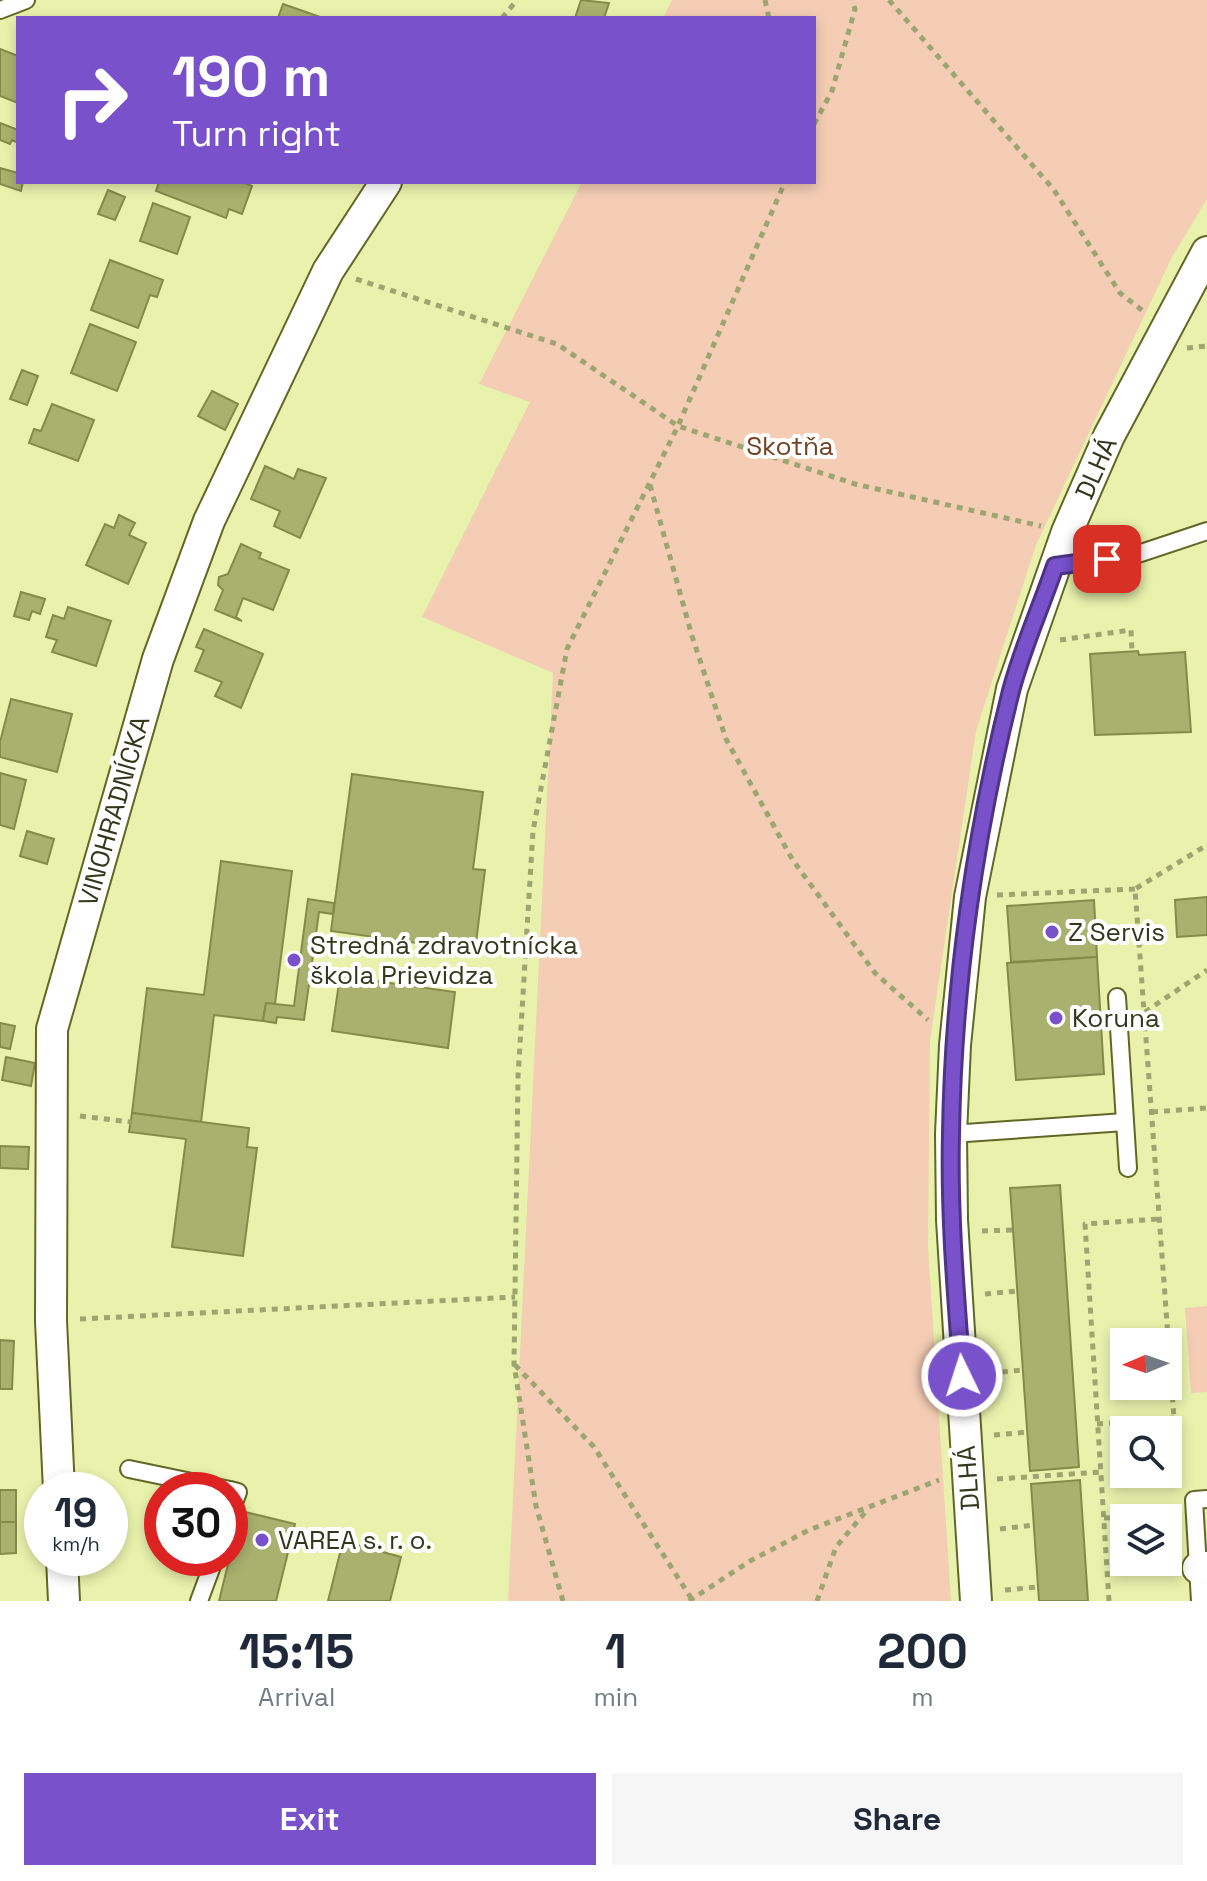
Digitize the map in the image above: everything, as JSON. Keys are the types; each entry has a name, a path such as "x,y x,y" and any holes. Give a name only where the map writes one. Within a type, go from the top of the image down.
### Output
{"street":[{"name":"VINOHRADNÍCKA","path":"58,1472 51,1321 52,1029 158,659 209,521 328,271 385,184"},
{"name":"DLHÁ","path":"976,1601 952,1220 951,1134 955,1045 970,897 1012,689 1067,532 1109,436 1207,252"},
{"path":"63,1576 64,1601"}],"lane":[{"path":"0,10 26,0"},
{"path":"1055,566 1129,557 1207,531"},
{"path":"1117,997 1128,1168"},
{"path":"951,1134 1124,1119"},
{"path":"129,1469 144,1472"},
{"path":"1199,1504 1200,1601"},
{"path":"199,1601 208,1576"}],"path":[{"path":"504,16 517,0"},
{"path":"816,120 832,91 855,9 852,0"},
{"path":"889,0 1054,190 1120,293 1135,307"},
{"path":"563,1601 536,1506 514,1364 518,1077 533,831 567,649 678,426 784,184"},
{"path":"328,271 557,344 678,426 855,484 1067,532"},
{"path":"650,484 692,636 726,739 792,859 875,973 955,1045"},
{"path":"1060,640 1131,630 1132,652"},
{"path":"970,897 1135,889 1207,845"},
{"path":"1135,889 1174,1416"},
{"path":"1145,1013 1207,970"},
{"path":"1124,1119 1207,1108"},
{"path":"80,1116 131,1122"},
{"path":"1109,1601 1085,1224 1159,1219"},
{"path":"982,1231 1013,1230"},
{"path":"985,1294 1017,1291"},
{"path":"51,1321 515,1297"},
{"path":"514,1364 594,1447 692,1600 750,1561 809,1530 968,1469"},
{"path":"990,1373 1023,1370"},
{"path":"1097,1424 1110,1423"},
{"path":"994,1435 1028,1432"},
{"path":"997,1479 1101,1472"},
{"path":"1179,1488 1199,1504"},
{"path":"1104,1518 1199,1504"},
{"path":"817,1601 836,1547 869,1507"},
{"path":"1000,1529 1034,1525"},
{"path":"1005,1590 1038,1587"}],"green space":[{"name":"Skotňa","path":"672,0 1207,0 1207,199 1172,257 1036,545 976,731 930,1041 928,1247 951,1601 508,1601 553,673 422,617 530,402 479,384 581,184 816,184 816,16 664,16"},
{"path":"1207,1306 1207,1392 1191,1393 1185,1308"}],"building":[{"path":"581,0 609,3 605,16 576,16"},
{"path":"283,4 317,16 279,16"},
{"path":"0,49 16,55 16,102 0,96"},
{"path":"0,123 16,129 16,142 12,140 10,144 0,140"},
{"path":"0,168 16,172 16,184 23,184 21,191 0,184"},
{"path":"158,184 252,186 242,214 229,209 226,218 156,191"},
{"path":"108,190 125,197 115,220 98,214"},
{"path":"153,203 190,217 177,254 140,241"},
{"path":"110,260 163,280 157,297 150,295 138,328 91,310"},
{"path":"90,324 136,342 117,391 71,373"},
{"path":"22,370 38,376 27,405 10,399"},
{"path":"212,391 238,404 225,430 198,416"},
{"path":"52,404 94,420 78,461 29,443 34,429 41,431"},
{"path":"265,466 294,479 298,469 326,478 300,538 274,526 280,511 251,499"},
{"path":"119,515 135,523 129,535 146,543 128,584 86,565 105,524 114,528"},
{"path":"241,544 261,553 259,558 289,570 273,610 243,598 236,617 242,621 215,610 223,590 218,585 219,577 228,574"},
{"path":"21,592 45,599 40,614 32,611 29,620 14,616"},
{"path":"68,607 111,621 96,666 52,652 57,640 46,637 53,615 64,619"},
{"path":"204,629 263,654 241,708 215,696 222,682 195,671 204,650 196,647"},
{"path":"1138,651 1139,655 1185,652 1191,732 1095,735 1090,654"},
{"path":"11,699 72,714 57,772 0,757 0,742"},
{"path":"0,773 26,780 14,829 0,825"},
{"path":"352,774 483,792 473,869 485,870 475,951 331,931"},
{"path":"27,831 54,839 47,864 20,856"},
{"path":"221,861 292,871 275,1004 266,1003 263,1021 214,1015 201,1122 132,1113 147,988 204,995"},
{"path":"1207,897 1207,935 1177,937 1175,900"},
{"path":"308,899 334,903 333,914 319,912 304,1020 277,1017 276,1023 263,1021 266,1003 294,1006"},
{"name":"Z Servis","path":"1094,900 1097,957 1011,962 1007,906"},
{"name":"Koruna","path":"1097,957 1104,1074 1016,1080 1007,963"},
{"path":"340,976 455,992 448,1048 332,1031"},
{"path":"0,1023 15,1026 10,1049 0,1047"},
{"path":"6,1057 35,1063 31,1086 2,1080"},
{"path":"132,1113 249,1128 247,1147 257,1148 243,1256 172,1247 186,1139 129,1132"},
{"path":"0,1146 29,1147 28,1169 0,1168"},
{"path":"1060,1185 1079,1467 1030,1471 1010,1188"},
{"path":"0,1340 14,1341 12,1389 0,1389"},
{"path":"1080,1480 1088,1601 1039,1601 1031,1484"},
{"path":"0,1490 16,1490 16,1522 0,1522"},
{"name":"VAREA s. r. o.","path":"248,1513 295,1524 276,1601 219,1601 225,1576 248,1576"},
{"path":"0,1522 16,1522 16,1553 0,1554"},
{"name":"VAREA s. r. o.","path":"343,1541 401,1557 390,1601 328,1601"}],"place":[{"name":"Z Servis","path":"1052,932"},
{"name":"Stredná zdravotnícka škola Prievidza","path":"294,960"},
{"name":"Koruna","path":"1056,1018"},
{"name":"VAREA s. r. o.","path":"262,1540"}],"route":[{"path":"962,1376 952,1220 951,1134 955,1045 970,897 1012,689 1055,566 1107,559"}]}
